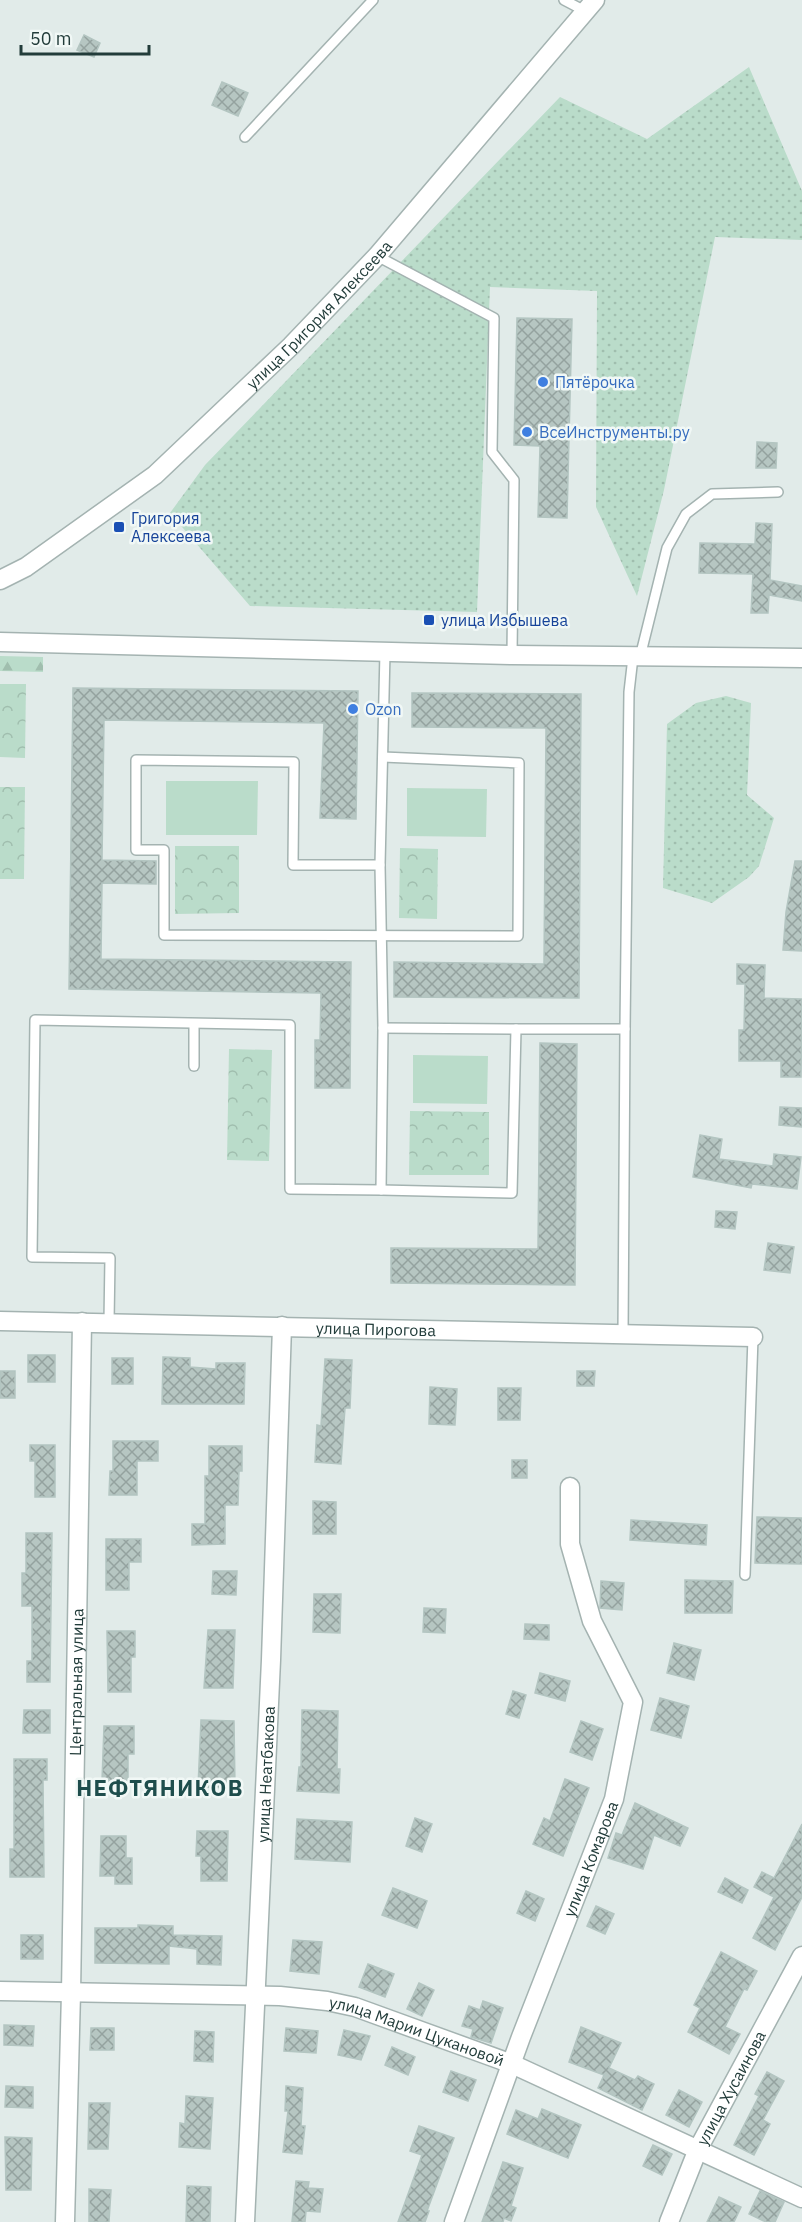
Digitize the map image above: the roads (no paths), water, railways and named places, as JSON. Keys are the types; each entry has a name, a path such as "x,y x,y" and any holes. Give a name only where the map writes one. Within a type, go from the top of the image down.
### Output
{"street":[{"name":"улица Григория Алексеева","path":"0,580 26,567 155,475 291,346 377,256 590,6"},
{"path":"0,642 512,655 802,658"},
{"name":"улица Пирогова","path":"0,1321 753,1337"},
{"name":"Центральная улица","path":"65,2222 82,1322"},
{"name":"улица Неатбакова","path":"245,2222 271,1660 282,1326"},
{"name":"улица Комарова","path":"453,2222 614,1799 633,1702 592,1621 570,1544 570,1488"},
{"name":"улица Хусаинова","path":"669,2222 698,2149 802,1956"},
{"name":"улица Марии Цукановой","path":"0,1991 292,1998 327,2001 355,2007 512,2064 802,2198"}],"lane":[{"path":"245,137 373,0"},
{"path":"564,0 590,6"},
{"path":"377,256 494,318 492,452 514,480 512,655"},
{"path":"623,1334 629,692 636,657 667,548 686,514 712,494 777,492"},
{"path":"381,1190 383,1028 380,865 385,652"},
{"path":"380,865 293,865 294,762 136,760 136,850 164,850 164,935 518,936 519,763 383,758"},
{"path":"109,1322 110,1257 32,1257 35,1020 291,1025 291,1189 512,1193 516,1029"},
{"path":"194,1024 194,1066"},
{"path":"383,1028 625,1029"},
{"path":"745,1575 753,1337"}],"place":[{"name":"Пятёрочка","path":"543,382"},
{"name":"ВсеИнструменты.ру","path":"527,432"},
{"name":"Григория Алексеева","path":"119,527"},
{"name":"улица Избышева","path":"429,620"},
{"name":"Ozon","path":"353,709"}],"district":[{"name":"НЕФТЯНИКОВ","path":"160,1788"}]}
